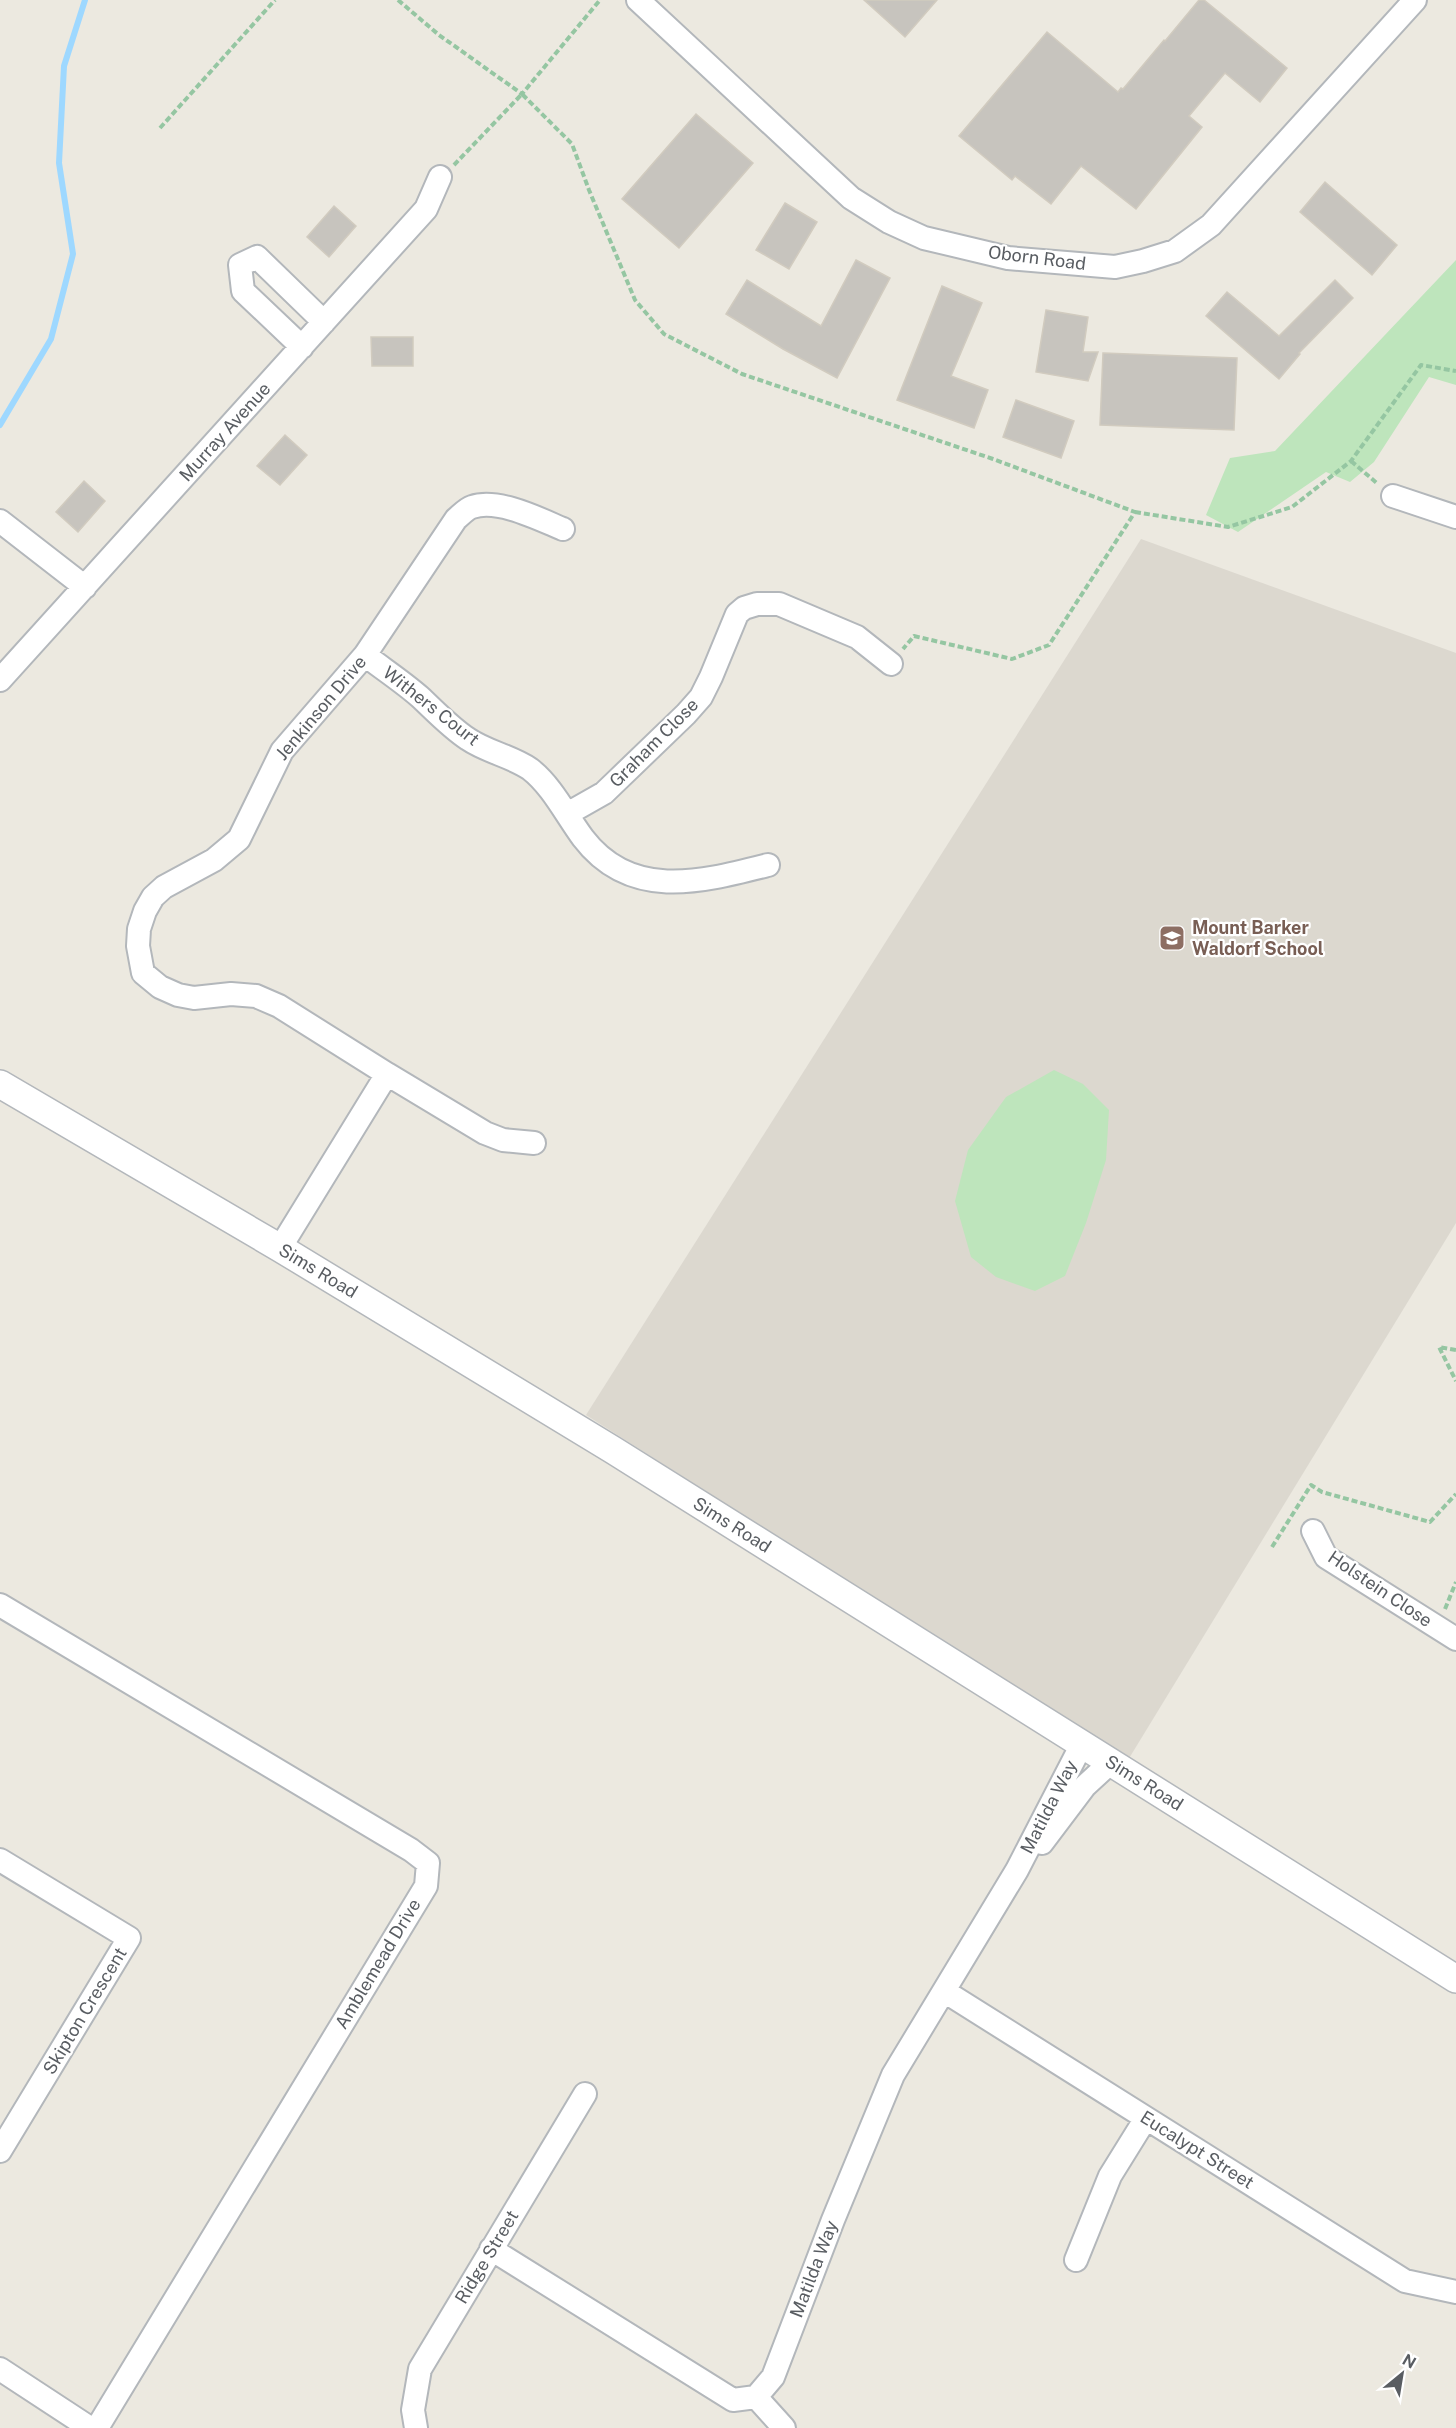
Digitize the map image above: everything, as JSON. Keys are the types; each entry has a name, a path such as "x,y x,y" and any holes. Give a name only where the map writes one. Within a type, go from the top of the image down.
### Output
{"street":[{"name":"Oborn Road","path":"638,0 851,198 889,222 924,238 1008,258 1114,267 1143,261 1175,250 1211,225 1415,0"},
{"name":"Murray Avenue","path":"0,680 426,209 440,177"},
{"path":"302,347 243,291 240,265 257,257 324,322"},
{"path":"1393,496 1456,517"},
{"name":"Jenkinson Drive","path":"534,1143 503,1140 484,1133 279,1006 256,996 231,994 194,998 178,995 160,987 143,973 138,946 139,929 153,897 164,887 214,860 239,839 282,751 365,655 456,519 470,508 485,505 518,511 563,529"},
{"path":"0,521 85,586"},
{"name":"Graham Close","path":"567,814 604,793 701,697 733,622 744,608 757,604 779,604 856,637 891,664"},
{"name":"Withers Court","path":"365,655 417,694 467,739 530,769 603,860 644,880 671,882 717,878 768,865"},
{"path":"280,1248 387,1074"},
{"name":"Sims Road","path":"0,1084 280,1248 613,1450 1456,1979"},
{"name":"Holstein Close","path":"1313,1531 1326,1557 1456,1639"},
{"name":"Amblemead Drive","path":"0,1605 411,1850 428,1863 426,1886 97,2428"},
{"name":"Matilda Way","path":"756,2397 773,2377 833,2220 893,2075 1017,1870 1082,1744"},
{"name":"Matilda Way","path":"1017,1870 1048,1837 1085,1786 1111,1762"},
{"name":"Skipton Crescent","path":"0,1860 129,1938 0,2151"},
{"name":"Eucalypt Street","path":"944,1991 1405,2281 1456,2292"},
{"name":"Ridge Street","path":"416,2428 413,2410 420,2369 585,2094"},
{"path":"1076,2260 1110,2176 1146,2118"},
{"path":"491,2249 733,2400 756,2397 784,2428"},
{"path":"0,2369 90,2428"}],"path":[{"path":"160,128 275,0"},
{"path":"398,0 439,35 522,94 572,144 635,300 664,334 742,374 993,459 1135,512 1228,527 1292,507 1352,461 1421,365 1456,371"},
{"path":"440,177 457,163 522,94 600,0"},
{"path":"1352,461 1393,496"},
{"path":"891,664 914,636 1012,659 1049,645 1135,512"},
{"path":"1456,1350 1439,1347 1456,1380"},
{"path":"1272,1547 1311,1485 1322,1492 1430,1522 1456,1494"},
{"path":"1443,1612 1456,1582"}],"shaded area":[{"name":"Mount Barker Waldorf School","path":"1141,539 1456,653 1456,1223 1128,1760 586,1415"}],"green space":[{"path":"1456,260 1456,385 1429,377 1374,462 1350,482 1326,472 1238,532 1206,515 1230,458 1275,451"},
{"path":"1054,1070 1083,1084 1109,1110 1106,1160 1086,1223 1065,1276 1035,1291 996,1277 971,1257 955,1201 968,1150 1006,1097"}],"building":[{"path":"864,0 937,0 905,37"},
{"path":"1199,0 1204,0 1287,68 1260,102 1225,73 1189,116 1202,127 1136,209 1081,166 1051,204 1015,176 1012,180 959,136 1047,32 1118,92"},
{"path":"696,114 753,163 679,248 622,199"},
{"path":"1325,182 1397,245 1372,275 1300,212"},
{"path":"785,203 817,222 789,269 756,250"},
{"path":"334,206 356,226 329,257 307,237"},
{"path":"856,260 890,278 837,378 783,349 726,314 747,280 821,326"},
{"path":"1335,280 1353,298 1299,353 1279,379 1206,316 1227,292 1279,336"},
{"path":"942,286 982,303 951,376 988,390 974,428 897,400"},
{"path":"1046,310 1088,317 1083,352 1098,352 1088,381 1036,372"},
{"path":"371,337 413,337 413,366 372,366"},
{"path":"1103,353 1237,358 1234,430 1100,425"},
{"path":"1016,400 1074,421 1061,458 1003,437"},
{"path":"285,435 307,455 280,485 257,466"},
{"path":"84,481 105,501 78,532 56,512"}],"waterway":[{"path":"0,425 51,339 73,254 59,163 64,66 85,0"}],"place":[{"name":"Mount Barker Waldorf School","path":"1172,938"}]}
